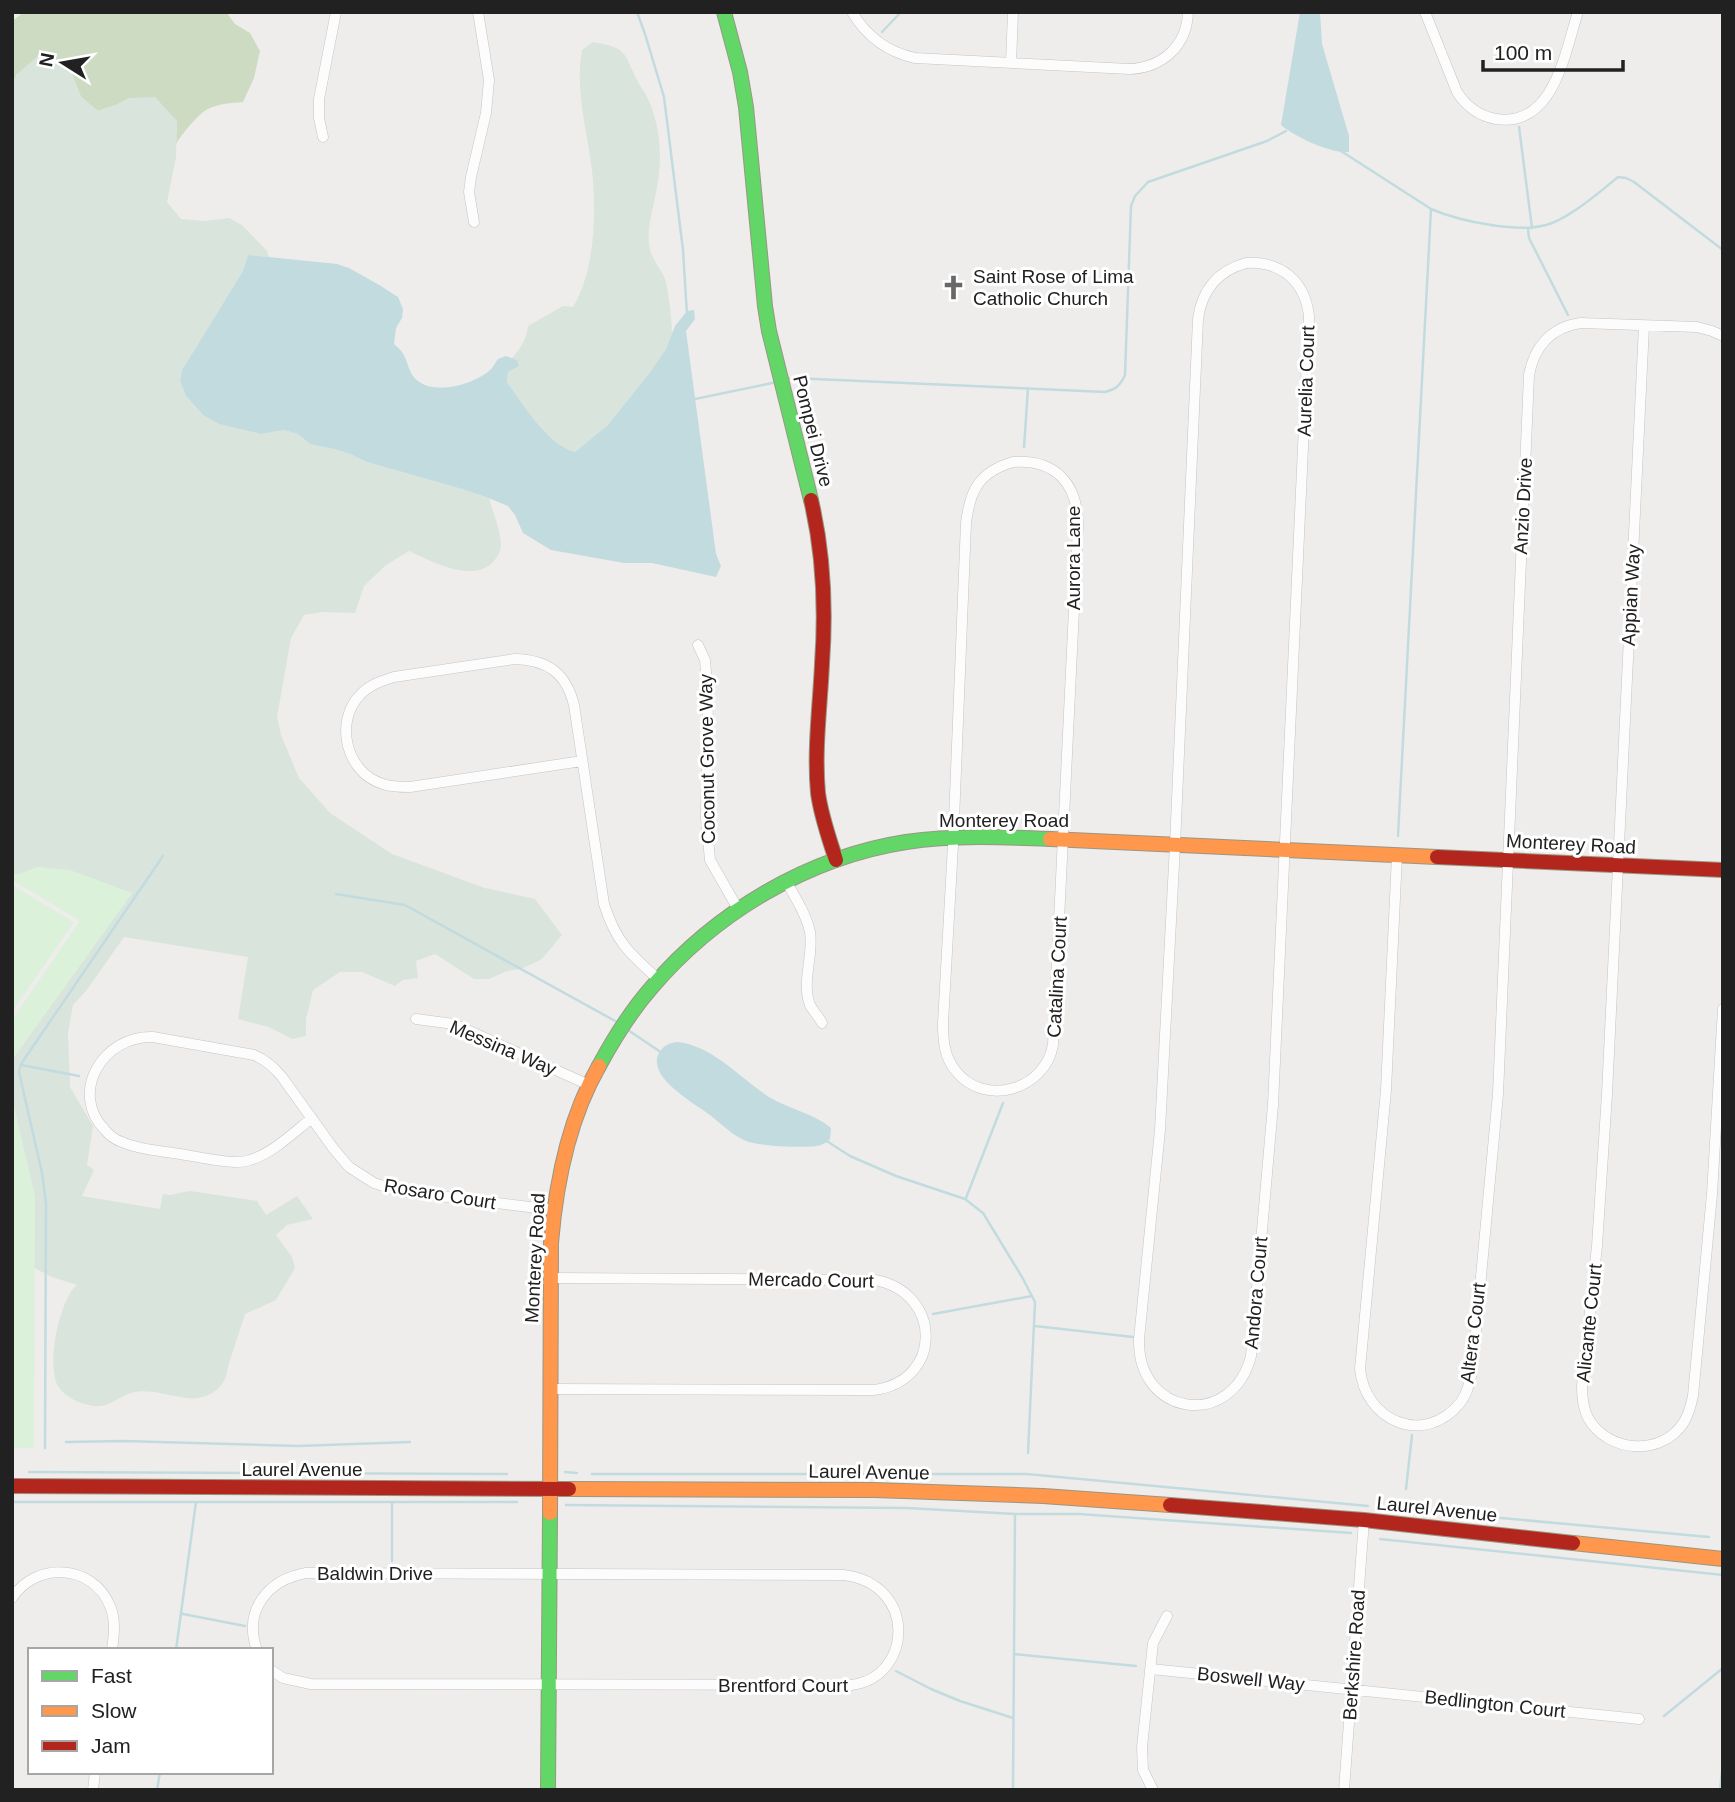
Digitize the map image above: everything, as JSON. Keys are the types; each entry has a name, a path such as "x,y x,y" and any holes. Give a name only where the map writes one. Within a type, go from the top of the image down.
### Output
{"street":[{"path":"323,137 319,99 336,12"},
{"path":"474,222 469,192 486,113 489,79 478,12"},
{"name":"Pompei Drive","path":"724,12 744,88 765,306 777,366 818,530 822,559 825,603 818,791 821,811 836,860"},
{"path":"852,12 874,39 901,55 928,60 1129,69 1149,66 1164,59 1176,48 1185,32 1188,12"},
{"path":"1011,63 1013,12"},
{"path":"1425,12 1462,100 1481,114 1504,120 1535,110 1547,97 1557,77 1578,12"},
{"name":"Aurelia Court","path":"1175,845 1200,307 1208,288 1219,275 1237,265 1253,263 1275,267 1294,281 1303,292 1309,316 1285,850"},
{"name":"Anzio Drive","path":"1507,860 1529,375 1532,360 1546,338 1567,326 1580,323 1697,327 1723,336"},
{"name":"Appian Way","path":"1619,865 1644,326"},
{"name":"Aurora Lane","path":"953,836 966,523 970,499 977,484 997,467 1013,462 1028,462 1046,467 1060,476 1072,493 1078,511 1064,839"},
{"name":"Coconut Grove Way","path":"698,645 705,660 708,697 706,818 710,860 737,909"},
{"path":"582,761 410,787 394,786 372,779 354,762 348,750 346,722 359,695 379,682 394,677 515,659 525,659 556,671 568,687 574,705 604,904 611,925 628,952 657,979"},
{"name":"Monterey Road","path":"548,1790 551,1243 564,1155 589,1086 618,1032 657,979 706,933 737,909 786,881 836,860 912,841 953,836 1723,870"},
{"name":"Catalina Court","path":"953,836 944,1046 954,1068 962,1077 979,1086 999,1091 1019,1087 1033,1079 1045,1066 1052,1051 1064,839"},
{"name":"Andora Court","path":"1175,845 1160,1130 1139,1345 1143,1370 1154,1387 1170,1400 1193,1405 1215,1402 1229,1393 1247,1372 1251,1356 1273,1105 1285,850"},
{"name":"Altera Court","path":"1396,855 1386,1090 1360,1369 1364,1388 1374,1406 1391,1419 1410,1425 1426,1424 1452,1411 1461,1402 1472,1373 1498,1094 1507,860"},
{"name":"Alicante Court","path":"1619,865 1602,1177 1582,1386 1584,1408 1599,1432 1612,1441 1629,1446 1656,1444 1672,1435 1685,1420 1693,1396 1712,1194 1723,1009"},
{"path":"786,881 807,920 810,932 807,985 810,1003 822,1023"},
{"name":"Messina Way","path":"416,1019 454,1024 589,1086"},
{"name":"Rosaro Court","path":"312,1118 261,1156 246,1161 227,1162 124,1143 105,1130 98,1121 93,1110 90,1088 103,1057 129,1040 153,1037 243,1052 264,1059 276,1070 312,1118 341,1158 365,1178 398,1191 554,1210"},
{"name":"Mercado Court","path":"551,1390 884,1389 902,1381 915,1369 926,1338 923,1315 910,1297 892,1284 875,1280 552,1278"},
{"name":"Laurel Avenue","path":"12,1486 874,1490 1043,1496 1364,1520 1723,1559"},
{"name":"Berkshire Road","path":"1344,1790 1364,1520"},
{"path":"12,1598 26,1582 46,1573 63,1573 83,1578 100,1590 111,1608 114,1634 112,1648"},
{"name":"Baldwin Drive","path":"256,1648 253,1623 258,1606 270,1589 294,1575 549,1573"},
{"name":"Brentford Court","path":"549,1573 851,1576 876,1585 886,1595 894,1607 898,1632 897,1644 886,1666 871,1679 857,1685 549,1684"},
{"path":"1153,1790 1143,1770 1142,1759 1153,1643 1167,1616"},
{"name":"Boswell Way","path":"1151,1669 1351,1689"},
{"path":"273,1671 283,1678 311,1684 549,1684"},
{"name":"Bedlington Court","path":"1351,1689 1639,1719"}],"green space":[{"path":"24,12 226,12 235,24 250,33 260,51 254,78 243,102 208,109 199,115 176,144 177,121 130,98 98,111 81,97 71,72 17,74 12,84 12,21"},
{"path":"38,867 70,870 132,893 12,1060 12,1020 79,922 12,880 12,874"},
{"path":"12,885 74,922 12,1012"},
{"path":"12,1099 35,1197 34,1448 12,1448"}],"shaded area":[{"path":"593,42 612,46 622,52 654,115 660,163 649,244 666,282 672,335 654,368 624,407 604,429 575,452 565,448 546,433 507,382 508,372 517,360 512,358 523,344 528,326 563,306 573,307 586,275 593,237 594,199 582,107 580,64 582,50"},
{"path":"39,55 56,60 71,72 81,97 98,111 130,98 155,97 177,121 176,157 167,202 181,219 205,221 229,218 242,225 267,251 269,257 248,255 243,271 182,370 180,381 186,396 203,415 219,424 261,434 284,430 298,434 310,444 338,450 367,462 489,498 501,540 498,556 491,564 472,571 461,570 409,551 386,565 364,586 355,613 323,612 304,615 291,638 277,717 281,735 299,778 330,813 392,854 485,888 535,899 562,935 542,959 489,979 474,979 435,954 416,961 418,978 403,980 395,986 362,972 340,972 313,990 306,1019 306,1036 292,1039 269,1027 238,1019 248,957 124,937 73,1005 68,1033 70,1087 93,1126 87,1165 94,1170 82,1196 160,1209 163,1194 190,1191 257,1201 266,1215 297,1196 313,1219 287,1225 276,1235 292,1257 295,1268 276,1300 245,1314 221,1386 208,1395 193,1398 140,1391 100,1406 84,1404 69,1397 58,1386 55,1377 53,1364 56,1334 65,1304 77,1285 34,1268 35,1197 12,1099 12,1060 132,893 38,867 12,874 12,84 17,74"}],"water":[{"path":"1300,12 1320,12 1322,44 1349,136 1349,152 1314,144 1281,125"},
{"path":"248,255 337,264 349,268 398,297 403,309 394,344 404,355 413,376 420,383 441,388 453,387 485,374 498,359 506,356 517,360 519,366 508,372 507,382 546,433 565,448 575,452 608,425 666,349 675,326 687,311 694,310 695,319 686,331 716,554 721,566 716,577 652,563 624,563 551,550 523,533 508,506 486,497 367,462 338,450 310,444 298,434 284,430 261,434 219,424 203,415 186,396 180,381 182,370 243,271"},
{"path":"677,1042 702,1049 769,1097 824,1123 831,1128 830,1139 821,1145 795,1147 752,1143 737,1136 683,1096 659,1071 659,1053 667,1045"}],"waterway":[{"path":"637,12 664,97 683,250 687,315"},
{"path":"882,32 901,12"},
{"path":"1519,127 1532,228"},
{"path":"787,379 1105,392 1112,390 1125,375 1131,206 1135,196 1148,182 1267,141 1286,131"},
{"path":"1341,151 1431,209 1474,222 1508,227 1525,228 1552,223 1577,209 1618,177 1626,178 1723,250"},
{"path":"1398,836 1431,209"},
{"path":"1528,229 1529,238 1568,315"},
{"path":"695,399 777,382"},
{"path":"1024,447 1028,388"},
{"path":"45,1448 46,1203 42,1173 19,1072 21,1064 163,856"},
{"path":"336,894 405,905 617,1022"},
{"path":"625,1028 662,1053"},
{"path":"21,1065 79,1076"},
{"path":"966,1198 1003,1103"},
{"path":"825,1140 850,1156 896,1176 965,1199 983,1213 1035,1302 1028,1453"},
{"path":"933,1314 1032,1296"},
{"path":"1035,1326 1133,1337"},
{"path":"1406,1489 1412,1435"},
{"path":"66,1442 298,1446 410,1442"},
{"path":"29,1472 507,1474"},
{"path":"565,1472 577,1473"},
{"path":"592,1474 1027,1474 1368,1506"},
{"path":"12,1502 517,1502"},
{"path":"176,1648 196,1502"},
{"path":"392,1502 392,1561"},
{"path":"566,1505 907,1508 1015,1514 1079,1514 1351,1533"},
{"path":"1391,1508 1709,1537"},
{"path":"1013,1790 1015,1514"},
{"path":"1380,1539 1723,1575"},
{"path":"183,1614 245,1626"},
{"path":"1014,1654 1136,1666"},
{"path":"1664,1716 1723,1668"},
{"path":"896,1671 960,1701 1013,1718"},
{"path":"1720,1790 1723,1763"},
{"path":"157,1790 160,1774"}],"traffic: fast":[{"path":"724,12 746,107 769,331 811,500"},
{"path":"599,1066 637,1006 677,960 735,912 800,875 834,860 906,842 960,837 1050,839"},
{"path":"548,1790 550,1513"}],"traffic: slow":[{"path":"1050,839 1437,857"},
{"path":"550,1513 553,1220 565,1152 579,1108 599,1066"},
{"path":"569,1489 874,1490 1043,1496 1170,1505"},
{"path":"1573,1543 1723,1559"}],"traffic: jam":[{"path":"811,500 819,541 824,602 817,745 818,793 836,860"},
{"path":"1437,857 1723,870"},
{"path":"12,1486 569,1489"},
{"path":"1170,1505 1364,1520 1573,1543"}],"place":[{"name":"Saint Rose of Lima Catholic Church","path":"953,287"}]}
